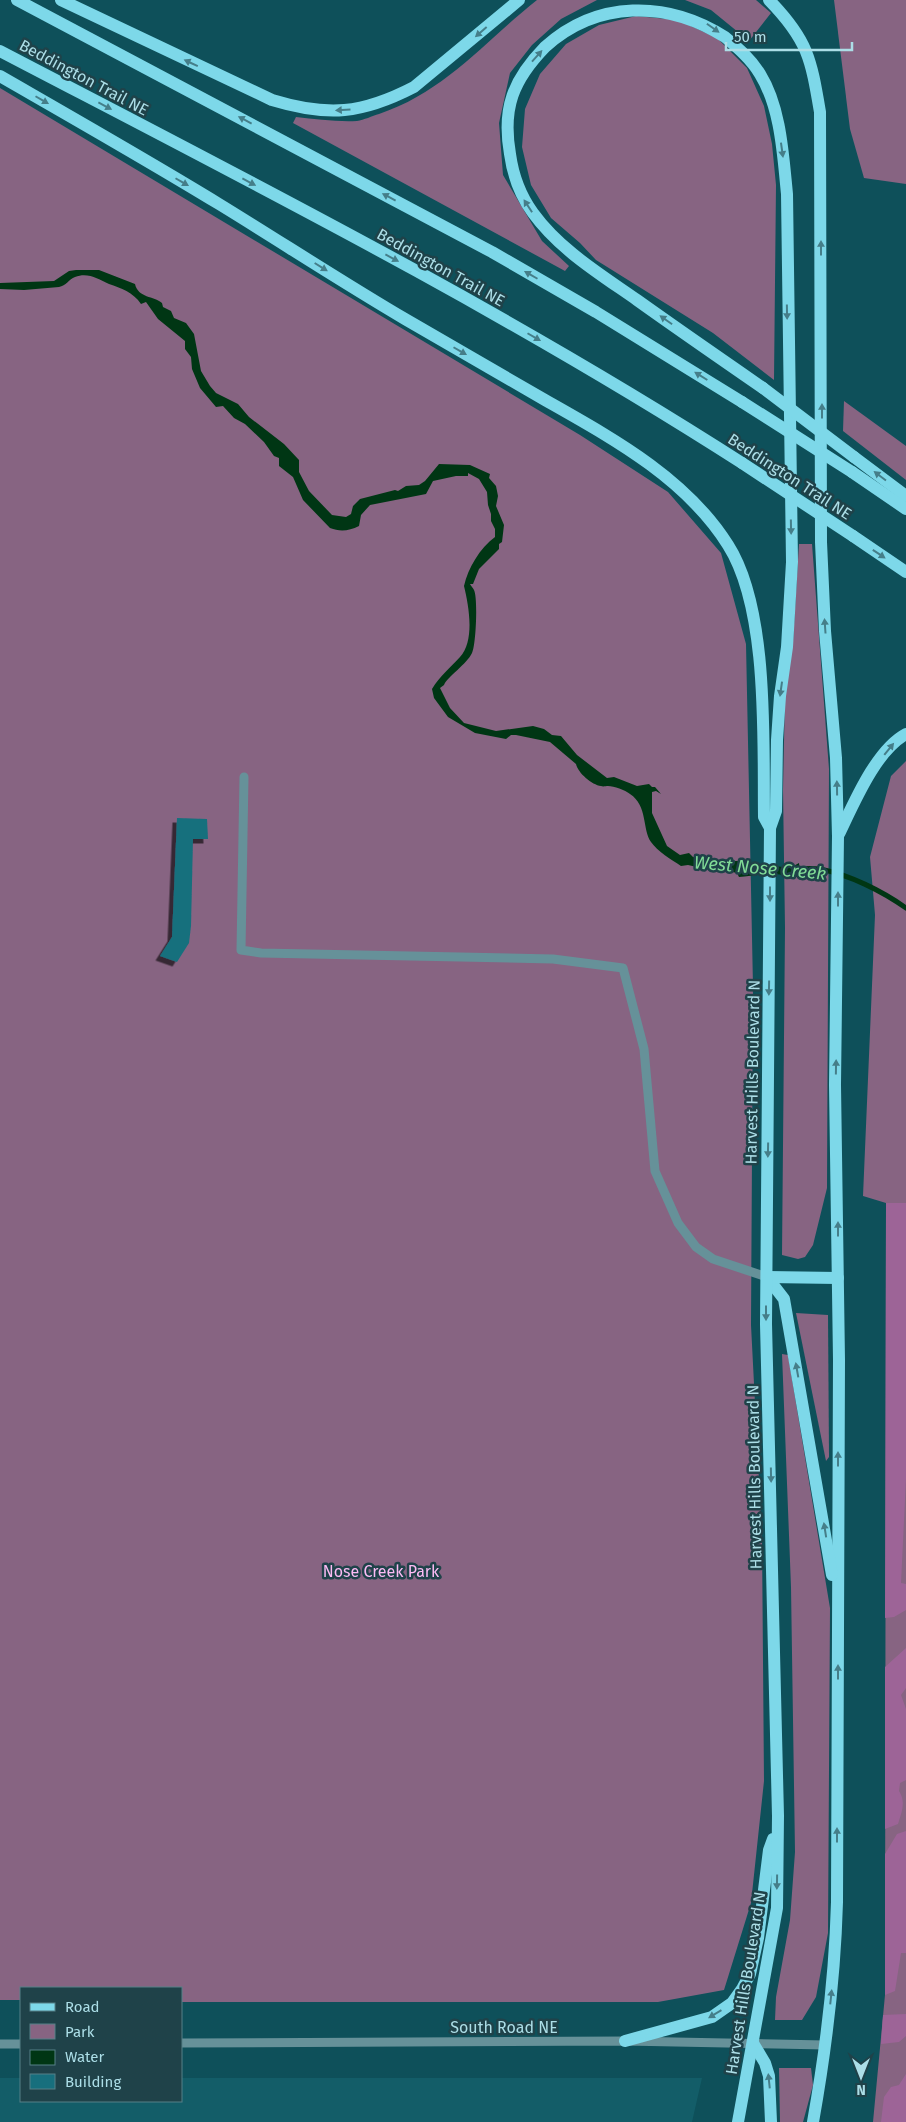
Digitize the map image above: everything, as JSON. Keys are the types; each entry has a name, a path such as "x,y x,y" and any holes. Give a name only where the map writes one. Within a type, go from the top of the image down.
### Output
{"main road":[{"path":"17,0 492,252 596,312 742,402 906,509"},
{"path":"61,0 272,100 297,108 346,111 370,106 414,87 518,0"},
{"path":"769,0 783,14 803,42 812,63 820,112 821,542 825,631 836,758 838,836 835,1085 838,1278 836,1950 826,2045 813,2122"},
{"path":"770,828 776,811 778,731 787,648 792,562 787,194 780,135 772,102 761,75 748,57 711,26 687,13 664,6 643,4 616,6 596,11 576,21 556,35 535,57 517,81 506,125 512,172 521,195 552,237 593,269 763,388 854,457 906,496"},
{"name":"Beddington Trail NE","path":"0,51 476,303 612,383 742,463 906,572"},
{"path":"0,76 216,202 404,318 590,426 654,468 697,506 729,546 740,567 748,595 760,661 764,817 770,828"},
{"path":"838,836 874,768 898,738 906,734"},
{"name":"Harvest Hills Boulevard N","path":"738,2122 777,1908 778,1825 767,1277 770,828"},
{"path":"767,1277 838,1278"},
{"path":"767,1277 784,1299 838,1613"},
{"path":"625,2041 712,2017 732,2003 742,1990 750,1974 758,1938 769,1850 778,1825"},
{"path":"753,2043 765,2063 770,2076 771,2122"}],"street":[{"path":"244,776 241,950 261,953 553,959 623,968 644,1049 655,1171 678,1223 696,1247 713,1259 767,1277"},
{"name":"South Road NE","path":"182,2043 625,2041 826,2045"},
{"path":"0,2044 20,2044"}],"shaded area":[{"path":"886,1203 906,1203 906,1479 901,1583 906,1584 906,1610 894,1617 885,1618"},
{"path":"906,1648 906,1688 901,1695 906,1709 906,1780 900,1783 899,1791 903,1807 898,1824 885,1829 885,1667"},
{"path":"906,1831 906,1953 901,1953 895,1991 885,1995 885,1854 897,1834"},
{"path":"906,2014 906,2036 899,2042 881,2044 883,2015"},
{"path":"906,2074 906,2122 881,2122 884,2097 891,2087 899,2085"},
{"path":"0,2078 20,2078 20,2102 182,2102 182,2078 702,2078 692,2122 0,2122"}],"green space":[{"path":"537,0 597,0 561,19 532,45 510,73 499,123 503,175 542,241 569,266 565,271 293,123 296,117 334,121 357,121 403,105 444,79"},
{"path":"685,0 756,0 771,13 749,41 711,10"},
{"path":"834,0 906,0 906,184 864,178 850,129"},
{"path":"636,16 678,20 717,38 747,68 764,106 772,144 776,185 774,380 713,333 596,260 580,243 551,218 531,185 522,147 525,109 540,74 566,44 599,25"},
{"name":"Nose Creek Park","path":"0,88 580,435 668,492 721,553 746,644 753,986 751,1325 762,1540 764,1781 751,1903 724,1990 658,2002 182,2002 182,1987 20,1987 20,2000 0,2000"},
{"path":"844,401 906,446 906,480 843,431"},
{"path":"799,544 812,544 829,769 827,1188 813,1245 805,1257 798,1259 782,1255 785,694 793,641"},
{"path":"906,761 906,2122 873,2122 885,1995 886,1203 863,1196 875,915 870,857 891,776"},
{"path":"796,1313 828,1315 829,1457 826,1461"},
{"path":"782,1354 788,1355 830,1608 828,1933 816,1997 802,2020 775,2020 776,1997 790,1920 795,1852 791,1587"},
{"path":"779,2068 811,2068 813,2085 803,2122 780,2122"}],"water":[{"path":"99,270 135,284 139,292 159,301 163,307 171,311 174,318 186,323 194,334 201,371 210,386 216,393 238,404 249,417 284,444 299,460 299,472 309,491 332,515 346,517 351,514 353,506 360,499 395,490 398,491 406,486 419,485 425,481 439,464 470,465 490,474 489,478 496,486 498,496 496,506 504,525 502,542 499,544 499,549 479,569 473,584 470,584 474,590 476,602 473,648 466,662 440,688 450,708 464,723 496,731 533,726 544,729 552,735 561,736 577,755 607,778 614,777 637,786 649,784 655,787 661,794 656,791 652,792 652,813 667,846 680,855 689,853 693,857 712,862 737,861 790,868 799,863 800,875 792,879 787,876 773,874 739,877 737,873 728,871 719,872 688,865 681,866 661,852 651,842 646,831 640,805 636,799 619,788 597,785 590,781 582,775 576,764 550,742 516,735 511,735 506,739 475,733 448,717 434,698 432,689 465,650 468,642 469,623 468,604 464,586 468,572 475,559 495,537 487,492 479,479 468,473 468,476 456,476 433,481 426,494 370,505 361,515 359,526 344,530 330,528 303,500 293,477 279,466 279,458 274,456 264,442 245,424 234,418 223,406 216,407 200,388 192,369 191,357 185,349 185,341 158,319 146,302 141,304 127,291 97,278 84,275 73,278 59,287 24,290 0,289 0,283 54,281 69,271"}],"building":[{"path":"177,818 207,819 208,839 193,839 189,943 177,962 160,956 172,937"}],"waterway":[{"name":"West Nose Creek","path":"793,869 820,869 843,875 876,890 906,908"}]}
